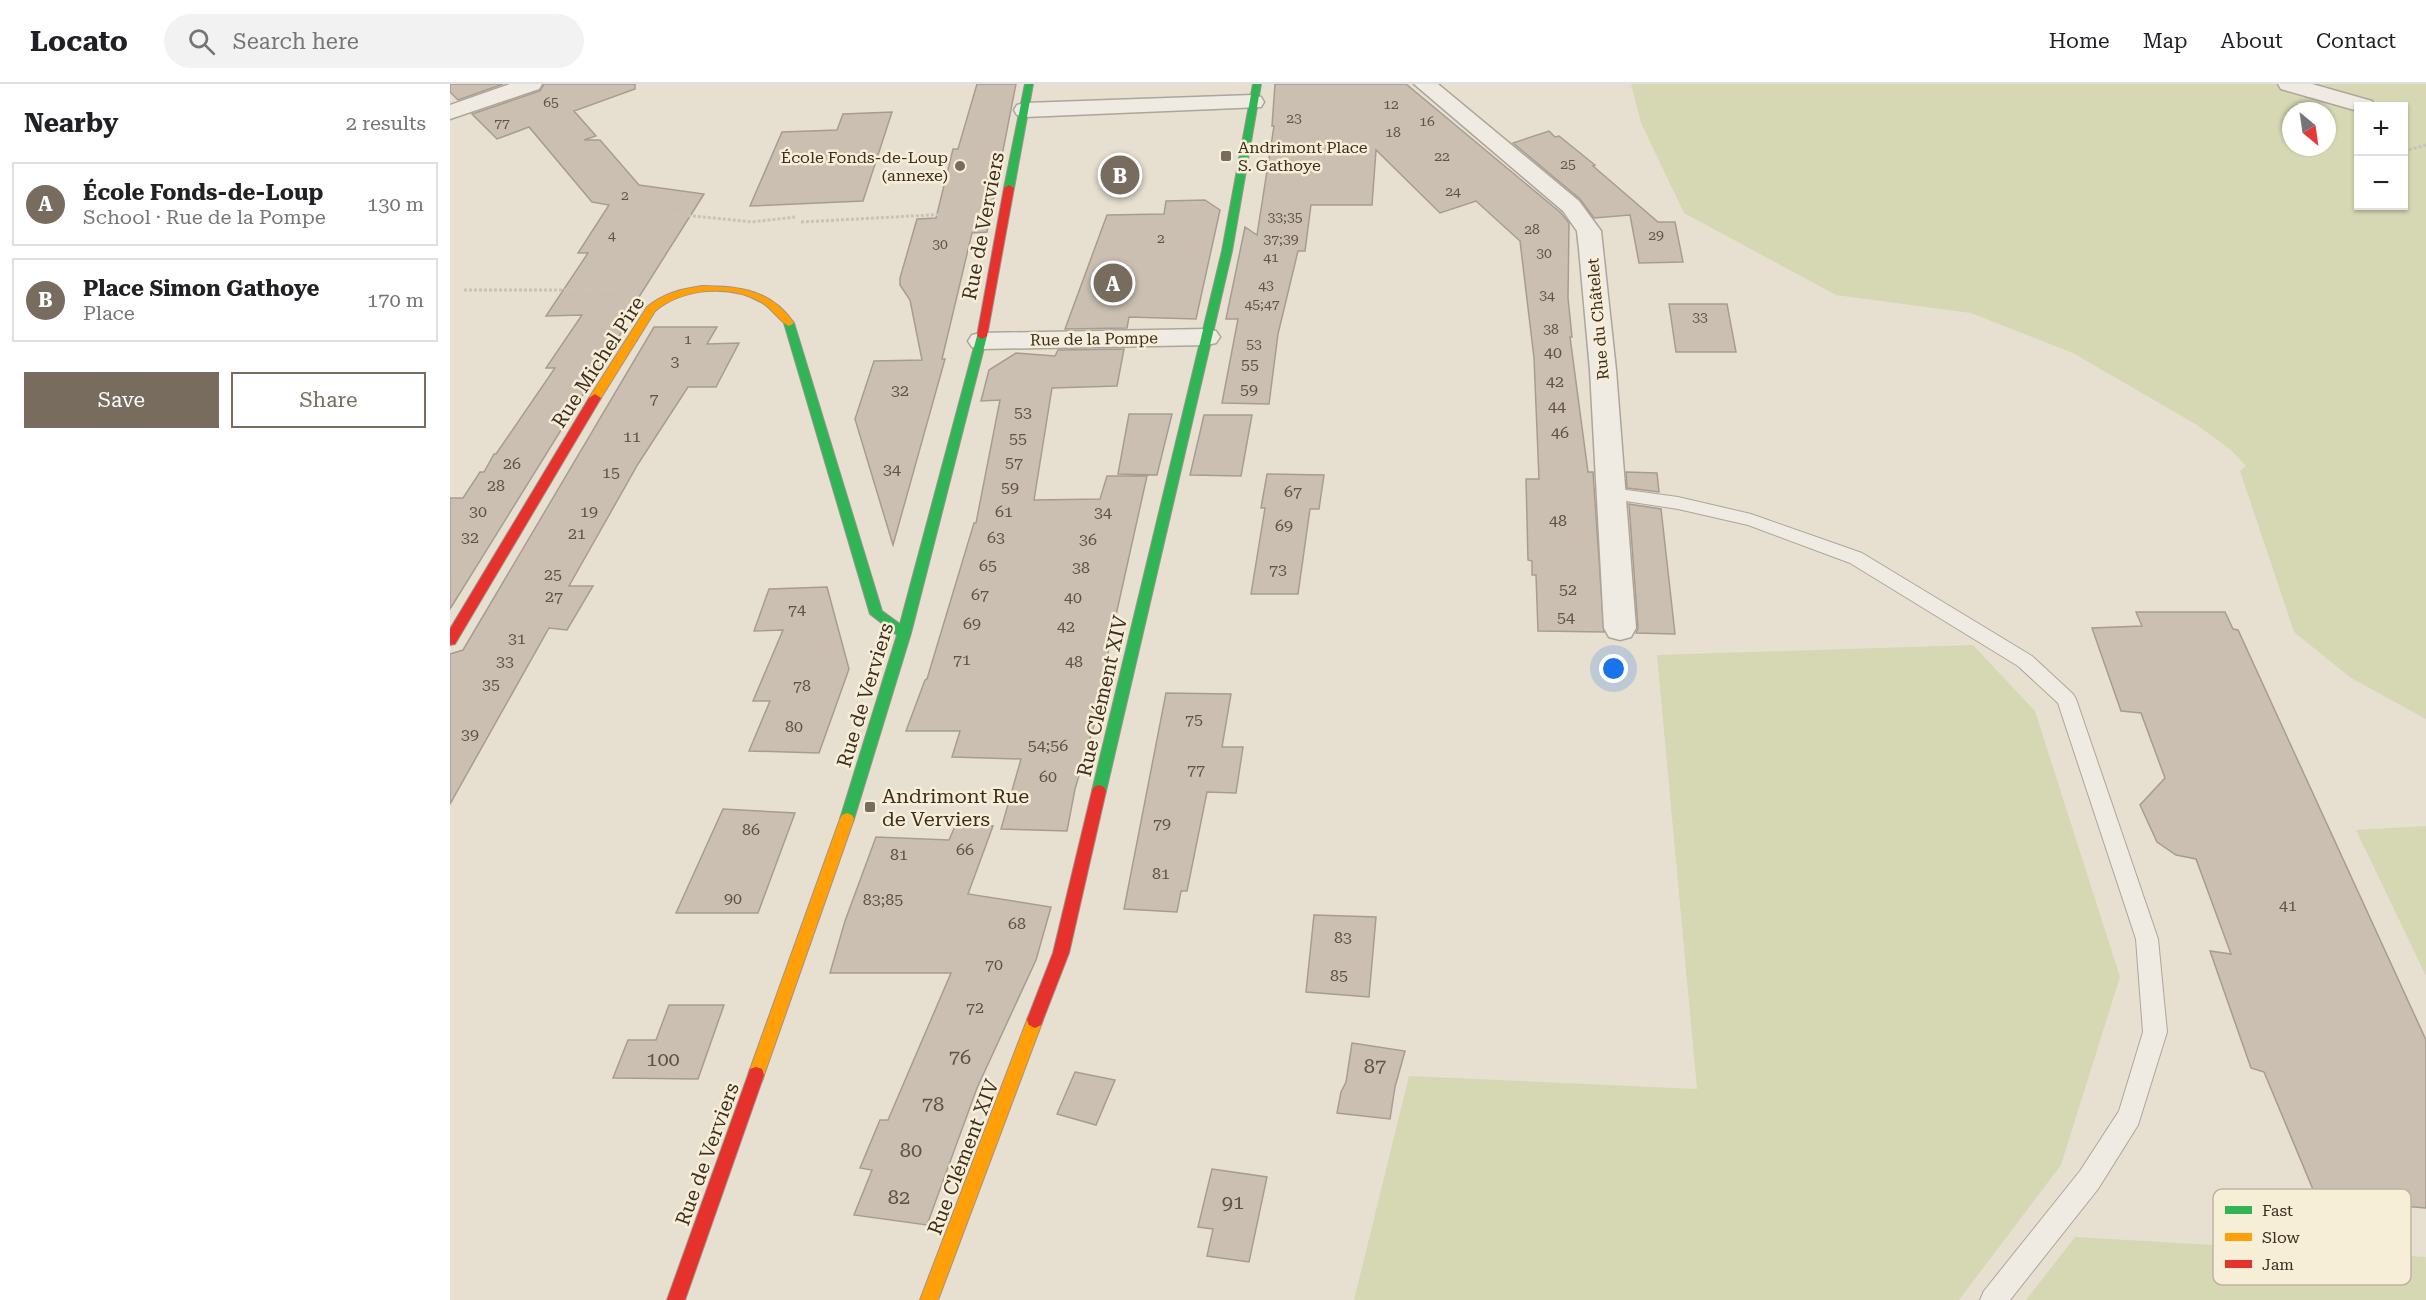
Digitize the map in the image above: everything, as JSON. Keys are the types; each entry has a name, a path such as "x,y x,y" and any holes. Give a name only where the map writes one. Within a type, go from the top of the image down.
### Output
{"street":[{"path":"450,112 531,84"},
{"name":"Rue de Verviers","path":"676,1300 854,799 904,633 981,341 1029,84"},
{"name":"Rue du Châtelet","path":"1425,84 1570,206 1589,231 1603,370 1620,628"},
{"path":"2289,84 2354,103"},
{"path":"1025,110 1149,104 1255,93"},
{"name":"Rue Clément XIV","path":"929,1300 1061,953 1227,251 1255,93"},
{"name":"Rue Michel Pire","path":"450,640 639,326 658,302 675,294 707,288 751,293 770,301 784,312 876,614 904,633"},
{"name":"Rue de la Pompe","path":"981,341 1207,337"}],"lane":[{"path":"1612,494 1678,503 1751,520 1856,558 2025,661 2066,699 2147,939 2155,1032 2129,1117 2089,1180 1993,1300"}],"path":[{"path":"2408,150 2426,145"},
{"path":"801,222 975,212"},
{"path":"673,214 752,222 795,217"},
{"path":"464,290 631,290"}],"green space":[{"path":"1631,84 2426,84 2426,719 2351,678 2294,632 2240,471 2246,466 2231,450 2197,425 2073,353 1971,313 1836,295 1684,213 1641,123"},
{"path":"1973,645 2035,711 2120,977 2061,1165 1959,1300 1354,1300 1409,1076 1697,1089 1657,655"},
{"path":"2426,826 2426,976 2356,830"},
{"path":"2075,1237 2213,1245 2213,1285 2411,1285 2411,1256 2426,1257 2426,1300 2026,1300"}],"building":[{"path":"450,84 503,84 458,100 450,92"},
{"path":"544,84 635,84 635,89 574,111 596,136 584,140 600,140 639,185 704,194 620,327 625,327 450,609 450,498 463,498 480,472 484,472 494,454 555,368 546,368 582,315 546,316 588,253 578,253 609,205 592,202 529,127 497,139 472,114 540,91"},
{"path":"977,84 1016,84 987,232 972,233 942,359 945,359 893,545 855,419 874,361 922,360 910,300 900,285 900,278 917,219 936,218 953,149 958,149"},
{"path":"1275,84 1406,84 1561,213 1569,223 1568,298 1572,337 1570,337 1588,472 1593,472 1604,632 1538,631 1536,575 1532,575 1532,561 1528,560 1526,479 1539,479 1534,358 1520,241 1476,201 1440,213 1376,150 1372,205 1311,205 1305,251 1298,251 1278,334 1269,404 1222,403 1238,319 1226,319 1245,227 1257,235 1274,126 1272,126"},
{"path":"892,112 863,201 750,206 782,132 837,130 843,114"},
{"path":"1549,131 1555,137 1559,136 1595,165 1593,166 1658,222 1675,222 1683,262 1639,263 1630,215 1594,218 1580,199 1513,143"},
{"path":"1205,200 1220,210 1196,319 1129,317 1127,328 1065,329 1107,215 1164,214 1166,201"},
{"path":"1669,304 1727,304 1736,352 1676,352"},
{"path":"654,327 717,327 707,344 739,343 716,387 688,387 638,464 569,586 593,586 567,630 549,628 450,804 450,654 463,650"},
{"path":"1124,349 1117,386 1052,388 1034,500 1100,499 1107,476 1147,476 1110,642 1101,692 1104,692 1075,789 1067,831 1001,829 1021,759 952,757 960,731 906,731 927,679 974,523 976,523 1000,400 981,401 989,370 1016,353 1055,356 1058,350"},
{"path":"1129,414 1172,414 1157,475 1118,474"},
{"path":"1204,415 1252,415 1241,476 1190,475"},
{"path":"1626,472 1657,473 1659,492 1627,488"},
{"path":"1267,474 1324,475 1319,509 1310,509 1298,594 1251,594 1265,508 1261,508"},
{"path":"1629,504 1661,509 1675,634 1636,633 1638,628"},
{"path":"827,587 849,669 819,753 749,751 770,701 753,701 783,630 754,631 769,589"},
{"path":"2136,612 2225,612 2233,629 2238,630 2426,1040 2426,1208 2411,1207 2411,1189 2313,1189 2264,1072 2251,1068 2210,951 2231,954 2196,859 2176,855 2157,842 2140,805 2165,778 2141,713 2121,711 2092,628 2142,626"},
{"path":"1166,693 1231,694 1222,747 1243,747 1236,793 1207,792 1187,891 1181,891 1177,912 1124,909"},
{"path":"723,809 795,813 758,913 676,913"},
{"path":"956,824 993,826 968,894 1051,907 1036,960 977,1088 927,1225 854,1215 872,1170 860,1168 880,1120 888,1120 951,973 830,973 845,921 876,837 949,840"},
{"path":"1314,915 1376,917 1369,997 1306,992"},
{"path":"669,1005 724,1005 698,1079 613,1078 628,1040 656,1040"},
{"path":"1352,1043 1405,1051 1395,1087 1390,1119 1337,1113 1341,1092 1346,1082"},
{"path":"1075,1072 1115,1080 1096,1125 1057,1114"},
{"path":"1212,1169 1267,1177 1249,1262 1207,1256 1213,1229 1198,1227"}],"traffic: fast":[{"path":"1009,188 1029,84"},
{"path":"1099,791 1227,251 1257,84"},
{"path":"789,323 876,614 904,633"},
{"path":"847,819 904,633 982,336"}],"traffic: slow":[{"path":"595,398 651,309 664,299 681,292 723,289 745,293 764,299 779,310 789,323"},
{"path":"756,1075 847,819"},
{"path":"929,1300 1035,1020"}],"traffic: jam":[{"path":"982,336 1009,188"},
{"path":"450,640 595,398"},
{"path":"1035,1020 1061,953 1099,791"},
{"path":"676,1300 756,1075"}],"place":[{"name":"Andrimont Place S. Gathoye","path":"1226,156"},
{"name":"École Fonds-de-Loup (annexe)","path":"960,166"},
{"name":"Place Simon Gathoye","path":"1120,175"},
{"name":"École Fonds-de-Loup","path":"1113,283"},
{"name":"Andrimont Rue de Verviers","path":"870,807"}]}
